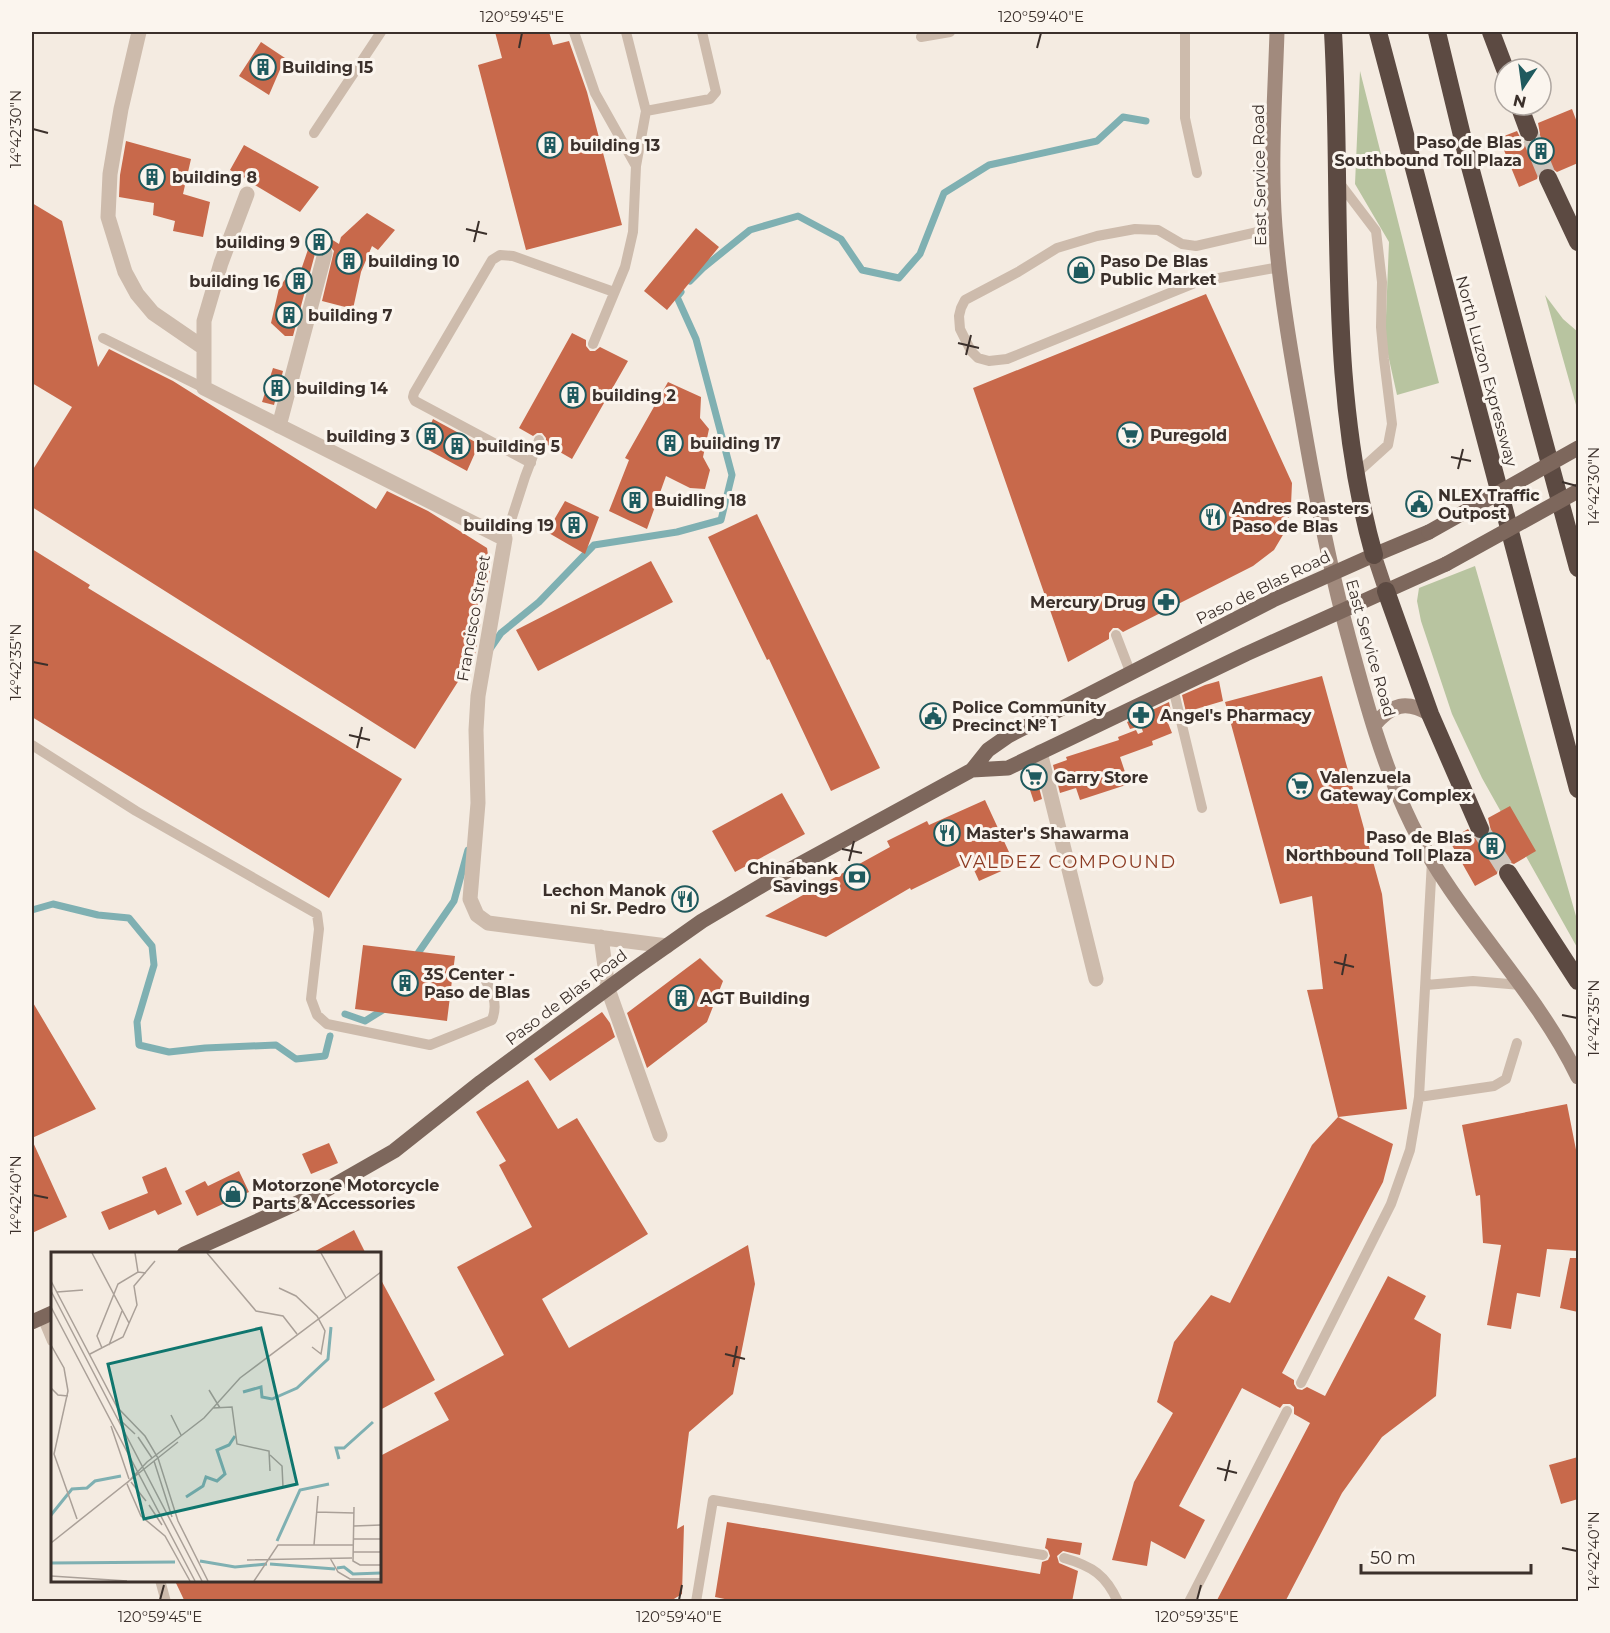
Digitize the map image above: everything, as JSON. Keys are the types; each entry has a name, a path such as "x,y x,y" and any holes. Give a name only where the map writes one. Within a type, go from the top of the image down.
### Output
{"highway":[{"path":"1333,32 1338,261 1344,398 1366,528 1374,555"},
{"name":"North Luzon Expressway","path":"1378,32 1578,789"},
{"path":"1437,32 1465,148 1578,568"},
{"path":"1491,32 1500,57"},
{"path":"1523,117 1529,132"},
{"path":"1548,178 1578,242"},
{"path":"1386,591 1430,714 1480,829"},
{"path":"1508,873 1578,981"}],"main road":[{"name":"East Service Road","path":"1277,32 1275,228 1289,338 1332,573 1359,679 1399,796 1412,825 1432,861 1473,923 1557,1035 1578,1077"},
{"name":"Paso de Blas Road","path":"187,1252 324,1191 394,1150 481,1082 722,908 972,770 988,750 1008,736 1273,600 1430,532 1578,448"},
{"name":"Paso de Blas Road","path":"972,770 1008,768 1173,688 1446,564 1578,491"},
{"path":"1374,555 1386,591"},
{"path":"1374,725 1385,712 1400,705 1416,706 1430,714"}],"street":[{"path":"139,32 113,152 108,217 125,272 137,294 153,313 204,348"},
{"path":"204,388 204,321 220,263 246,194"},
{"path":"279,426 325,253"},
{"name":"Francisco Street","path":"204,388 505,539 478,696 476,730 478,803 470,898 477,915 488,922 667,946"},
{"path":"1040,752 1096,979"},
{"path":"601,937 608,989 660,1135"}],"lane":[{"path":"314,134 381,32"},
{"path":"574,32 595,93 636,166"},
{"path":"593,344 625,267 633,232 636,166 646,111 626,32"},
{"path":"646,111 710,99 716,92 702,32"},
{"path":"921,37 950,32"},
{"path":"1185,32 1185,118 1197,173"},
{"path":"1338,181 1376,231 1382,282 1381,327 1392,424 1388,445 1357,473"},
{"path":"1275,228 1196,246 1182,244 1158,230 1135,229 1097,236 1057,248 965,300 959,316 960,329 971,351 978,358 989,361 1007,359 1197,282 1280,267"},
{"path":"531,463 415,401 414,393 492,260 500,255 513,256 614,292"},
{"name":"Francisco Street","path":"103,338 204,388"},
{"path":"505,539 539,441"},
{"path":"1116,635 1131,674"},
{"path":"1173,688 1202,808"},
{"path":"32,745 136,811 318,914 319,928 311,999 316,1015 327,1024 430,1045 492,1020 496,1009 493,994 482,974"},
{"path":"1301,1383 1391,1204 1410,1150 1419,1097 1432,861"},
{"path":"1426,985 1473,981 1521,985"},
{"path":"1419,1097 1494,1086 1506,1078 1517,1043"},
{"path":"42,1317 51,1339"},
{"path":"1189,1602 1287,1411"},
{"path":"696,1602 713,1500 1043,1555"},
{"path":"1064,1558 1083,1563 1098,1572 1112,1587 1118,1602"},
{"path":"160,1582 166,1602"}],"green space":[{"path":"1360,71 1439,383 1397,395 1385,341 1389,242 1355,184"},
{"path":"1545,295 1563,319 1578,332 1578,412"},
{"path":"1475,566 1578,923 1578,949 1482,778 1452,714 1421,621 1417,601 1419,588"}],"building":[{"name":"building 13","path":"495,32 549,32 553,45 569,41 587,92 622,225 526,250 478,65 502,58"},
{"name":"Building 15","path":"261,42 285,58 269,95 239,76"},
{"name":"Paso de Blas Southbound Toll Plaza","path":"1572,109 1578,125 1578,163 1557,172 1550,167 1544,168 1539,172 1537,179 1519,187 1499,138 1517,131 1522,141 1533,142 1540,134 1538,123"},
{"name":"building 8","path":"126,141 191,159 183,194 210,202 203,237 173,231 175,221 153,215 154,203 119,197"},
{"path":"244,145 319,187 300,212 230,170"},
{"path":"32,203 62,221 98,367 109,349 173,381 376,509 387,491 428,511 487,548 490,569 486,591 472,614 481,620 475,655 415,749 32,507 32,471 72,407 32,383"},
{"path":"367,213 395,230 378,250 372,246 361,272 353,309 322,301 334,251 328,244 322,244 316,250 293,336 285,336 271,323 279,288 293,268 301,270 315,229 339,244 341,237"},
{"path":"696,228 719,247 667,310 644,291"},
{"name":"Puregold","path":"1206,294 1292,483 1287,528 1274,550 1253,566 1123,632 1118,628 1113,628 1109,633 1109,639 1068,662 973,388"},
{"name":"building 2","path":"572,333 586,340 586,346 590,351 595,351 600,347 628,361 572,459 546,444 546,438 542,433 533,436 519,428"},
{"path":"273,368 283,371 274,405 262,402"},
{"name":"building 17","path":"668,382 701,397 700,418 709,429 703,457 710,470 705,489 690,488 666,476 647,529 609,511 629,460 625,458"},
{"path":"433,419 479,444 467,471 421,446"},
{"name":"building 19","path":"565,501 599,517 585,554 547,532"},
{"path":"757,514 880,768 831,791 708,537"},
{"path":"32,549 90,585 88,588 402,779 329,898 32,717"},
{"path":"651,561 673,602 538,671 516,630"},
{"path":"1322,676 1382,894 1407,1109 1338,1117 1307,990 1323,989 1312,896 1280,904 1225,702"},
{"path":"1219,681 1223,701 1186,712 1182,695"},
{"path":"1169,702 1172,716 1166,718 1172,733 1152,741 1153,745 1120,757 1129,784 1080,800 1076,788 1060,793 1053,765 1067,760 1066,757 1119,740 1118,737 1136,730 1138,734 1143,732 1141,726 1130,729 1127,722"},
{"path":"1035,772 1042,799 1034,802 1025,775"},
{"path":"782,793 805,834 735,872 712,831"},
{"path":"985,800 1015,865 979,881 970,861 911,890 910,888 826,937 765,916 890,847 887,841 927,821 929,825"},
{"name":"Paso de Blas Northbound Toll Plaza","path":"1510,806 1536,851 1514,864 1502,863 1498,867 1497,874 1475,886 1449,840 1468,829 1474,838 1485,839 1491,831 1488,818"},
{"name":"3S Center - Paso de Blas","path":"363,945 455,956 447,1021 355,1009"},
{"name":"AGT Building","path":"700,958 723,981 707,1022 647,1068 627,1013"},
{"path":"32,1001 96,1109 32,1138"},
{"path":"602,1012 610,1023 615,1037 550,1081 534,1059"},
{"path":"528,1080 558,1129 577,1118 648,1234 542,1299 569,1348 748,1245 755,1284 733,1394 689,1432 677,1529 684,1525 682,1594 669,1602 185,1602 175,1582 381,1582 381,1455 449,1420 434,1393 504,1355 457,1267 532,1227 499,1165 506,1161 476,1112"},
{"path":"1567,1104 1578,1160 1578,1251 1547,1249 1540,1297 1517,1293 1511,1329 1487,1325 1501,1245 1483,1243 1480,1195 1476,1196 1462,1125"},
{"path":"1338,1117 1393,1144 1383,1182 1282,1373 1294,1380 1297,1389 1302,1390 1307,1387 1325,1396 1388,1276 1426,1296 1414,1319 1441,1334 1436,1396 1382,1437 1342,1493 1285,1602 1216,1602 1310,1423 1294,1414 1294,1407 1290,1404 1283,1404 1280,1408 1242,1388 1179,1506 1205,1520 1185,1559 1151,1541 1147,1566 1112,1560 1134,1482 1173,1413 1157,1402 1174,1342 1211,1295 1230,1303 1312,1145"},
{"path":"32,1140 67,1217 32,1233"},
{"path":"329,1143 338,1163 311,1174 302,1154"},
{"path":"166,1167 182,1204 158,1215 155,1210 109,1230 101,1212 148,1193 142,1177"},
{"path":"239,1171 249,1192 197,1216 185,1191 205,1181 208,1186"},
{"path":"354,1230 365,1252 314,1252"},
{"path":"1570,1258 1578,1258 1578,1312 1560,1308"},
{"path":"381,1280 435,1380 381,1409"},
{"path":"1578,1457 1578,1499 1561,1504 1549,1465"},
{"path":"727,1522 1040,1574 1042,1562 1048,1560 1050,1556 1045,1548 1047,1538 1082,1543 1080,1555 1063,1551 1057,1556 1059,1563 1078,1571 1072,1602 739,1602 715,1597"}],"waterway":[{"path":"690,281 750,230 798,216 841,239 862,270 899,278 920,254 944,193 989,165 1097,141 1123,117 1146,121"},
{"path":"490,649 501,633 539,602 594,545 677,532 721,520 732,475 696,339 677,297 681,292"},
{"path":"414,959 454,901 468,850"},
{"path":"32,910 53,904 98,915 129,918 152,946 154,965 137,1022 139,1045 169,1052 276,1045 296,1059 325,1056 330,1036"},
{"path":"345,1014 365,1021 386,1008"}],"tunnel":[{"path":"1529,132 1548,178"},
{"path":"1480,829 1508,873"}],"place":[{"name":"Building 15","path":"263,67"},
{"name":"building 13","path":"550,145"},
{"name":"Paso de Blas Southbound Toll Plaza","path":"1541,151"},
{"name":"building 8","path":"152,177"},
{"name":"building 9","path":"319,242"},
{"name":"building 10","path":"349,261"},
{"name":"Paso De Blas Public Market","path":"1081,270"},
{"name":"building 16","path":"299,281"},
{"name":"building 7","path":"289,315"},
{"name":"building 14","path":"277,388"},
{"name":"building 2","path":"573,395"},
{"name":"Puregold","path":"1130,435"},
{"name":"building 3","path":"430,436"},
{"name":"building 17","path":"670,443"},
{"name":"building 5","path":"457,446"},
{"name":"Buidling 18","path":"635,500"},
{"name":"NLEX Traffic Outpost","path":"1419,504"},
{"name":"Andres Roasters Paso de Blas","path":"1213,517"},
{"name":"building 19","path":"574,525"},
{"name":"Mercury Drug","path":"1166,602"},
{"name":"Angel's Pharmacy","path":"1141,715"},
{"name":"Police Community Precinct № 1","path":"933,716"},
{"name":"Garry Store","path":"1034,777"},
{"name":"Valenzuela Gateway Complex","path":"1300,786"},
{"name":"Master's Shawarma","path":"947,833"},
{"name":"Paso de Blas Northbound Toll Plaza","path":"1492,846"},
{"name":"Chinabank Savings","path":"857,877"},
{"name":"Lechon Manok ni Sr. Pedro","path":"685,899"},
{"name":"3S Center - Paso de Blas","path":"405,983"},
{"name":"AGT Building","path":"681,998"},
{"name":"Motorzone Motorcycle Parts & Accessories","path":"233,1194"}],"district":[{"name":"VALDEZ COMPOUND","path":"1068,862"}]}
